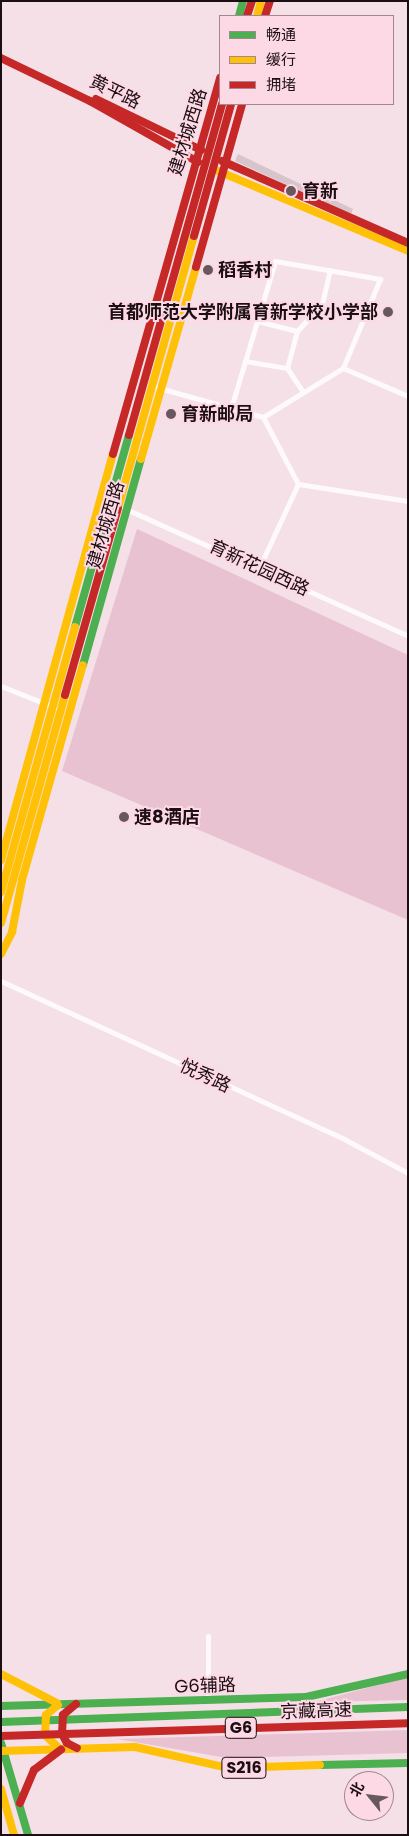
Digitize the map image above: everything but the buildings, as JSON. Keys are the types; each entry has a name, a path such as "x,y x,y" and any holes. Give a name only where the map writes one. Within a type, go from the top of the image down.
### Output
{"main road":[{"path":"238,15 243,1"},
{"path":"247,15 252,1"},
{"path":"257,15 261,1"},
{"path":"265,15 270,1"},
{"name":"黄平路","path":"1,52 308,202 408,243"},
{"name":"黄平路","path":"1,58 90,101 204,165 408,251"},
{"name":"建材城西路","path":"1,892 197,148 219,81"},
{"name":"建材城西路","path":"1,860 110,503 222,105"},
{"name":"建材城西路","path":"1,954 12,932 52,772 231,105"},
{"name":"建材城西路","path":"156,387 187,293 199,264 242,105"},
{"name":"建材城西路","path":"1,924 61,710 123,506"},
{"path":"34,805 52,772"},
{"path":"1,1674 44,1698 64,1705"},
{"name":"G6辅路","path":"1,1706 306,1697 408,1674"},
{"path":"78,1704 63,1715 62,1734 67,1743 82,1749"},
{"path":"64,1705 46,1715 45,1734 51,1745 65,1749"},
{"name":"京藏高速","path":"1,1722 408,1707"},
{"name":"京藏高速","path":"1,1736 408,1723"},
{"path":"2,1748 28,1835"},
{"name":"S216","path":"2,1748 147,1749 228,1768 408,1763"},
{"path":"21,1810 21,1794 34,1770 52,1753 65,1749"},
{"path":"2,1791 14,1835"}],"street":[{"path":"231,408 275,261 380,279 343,368 263,417"},
{"path":"287,368 297,331 322,304 330,270"},
{"path":"257,321 297,331"},
{"path":"245,361 287,368 303,392"},
{"path":"343,368 408,396"},
{"path":"156,387 263,417 298,484"},
{"path":"298,484 408,501"},
{"path":"259,568 298,484"},
{"name":"育新花园西路","path":"110,503 123,506 408,636"},
{"path":"1,686 61,710"},
{"name":"悦秀路","path":"1,981 336,1136 408,1173"},
{"path":"208,1636 208,1700"}],"shaded area":[{"path":"137,529 408,655 408,920 62,771"},
{"path":"408,1677 408,1700 314,1702"},
{"path":"408,1730 408,1753 227,1758 117,1739"}],"traffic: fast":[{"path":"239,15 243,1"},
{"path":"75,627 129,435"},
{"path":"83,665 141,459"},
{"path":"1,1706 306,1697 408,1674"},
{"path":"1,1722 408,1707"},
{"path":"1,1743 28,1835"},
{"path":"320,1765 408,1763"}],"traffic: slow":[{"path":"257,15 261,1"},
{"path":"218,171 408,251"},
{"path":"118,508 194,236"},
{"path":"141,459 196,267"},
{"path":"1,860 113,454"},
{"path":"1,892 75,627"},
{"path":"1,954 12,932 22,880 83,665"},
{"path":"1,923 65,695"},
{"path":"1,1674 57,1703"},
{"path":"58,1705 46,1715 45,1735 60,1749"},
{"path":"1,1751 135,1747 228,1768 320,1765"},
{"path":"1,1789 14,1835"}],"traffic: jam":[{"path":"247,15 252,1"},
{"path":"265,15 270,1"},
{"path":"1,58 90,101 198,162"},
{"path":"113,454 219,82"},
{"path":"96,99 201,150"},
{"path":"129,435 222,105"},
{"path":"194,236 231,105"},
{"path":"196,267 242,105"},
{"path":"222,161 408,243"},
{"path":"65,695 118,508"},
{"path":"76,1704 63,1715 62,1734 67,1743 77,1748"},
{"path":"1,1736 408,1723"},
{"path":"20,1803 34,1770 61,1750"}],"place":[{"name":"育新","path":"291,191"},
{"name":"稻香村","path":"208,270"},
{"name":"首都师范大学附属育新学校小学部","path":"388,312"},
{"name":"育新邮局","path":"171,414"},
{"name":"速8酒店","path":"124,817"}]}
